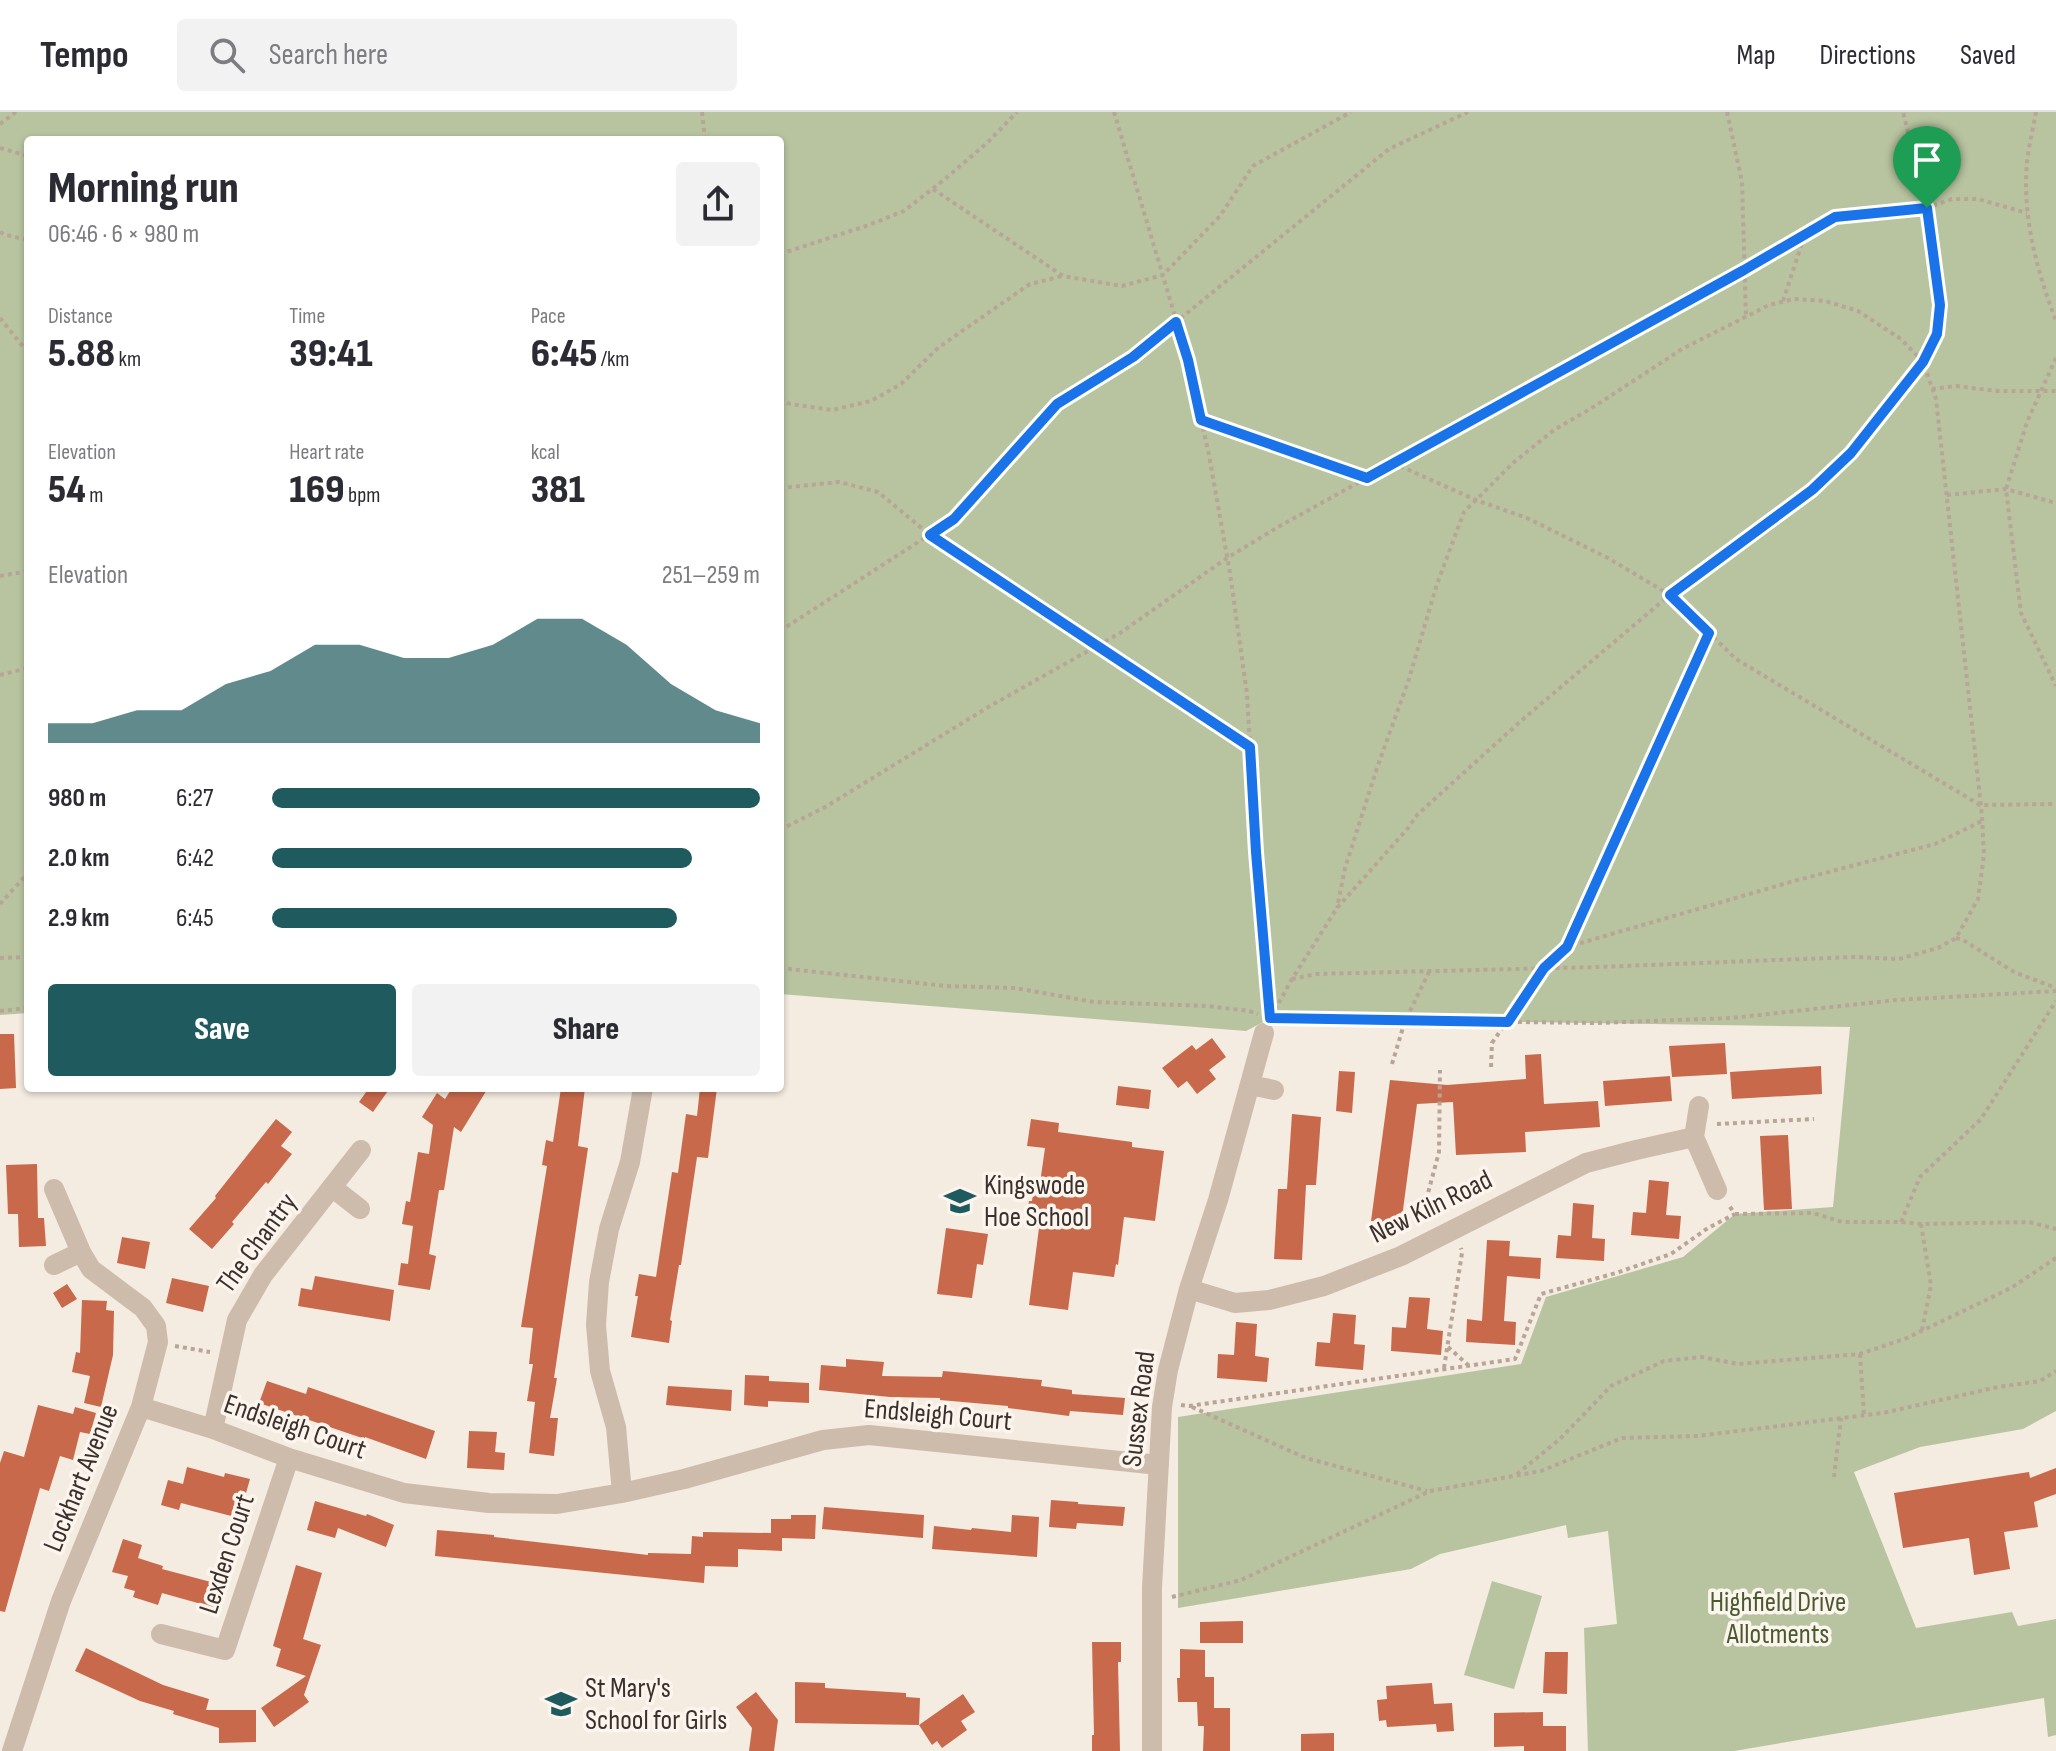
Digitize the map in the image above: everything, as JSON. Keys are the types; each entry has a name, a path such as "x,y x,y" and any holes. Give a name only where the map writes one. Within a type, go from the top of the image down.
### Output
{"street":[{"name":"Sussex Road","path":"1152,1751 1152,1602 1162,1407 1168,1370 1189,1289 1218,1200 1267,1026"},
{"path":"1250,1085 1274,1090"},
{"path":"622,1493 616,1427 600,1371 596,1325 599,1282 609,1229 630,1162 642,1092"},
{"path":"1696,1122 1717,1190"},
{"name":"New Kiln Road","path":"1189,1289 1235,1303 1269,1300 1324,1286 1415,1249 1586,1163 1636,1150 1696,1122"},
{"name":"The Chantry","path":"213,1429 237,1320 263,1275 361,1150"},
{"name":"The Chantry","path":"333,1188 360,1209"},
{"path":"54,1189 91,1269 143,1308 156,1326 158,1342"},
{"path":"54,1265 81,1252"},
{"name":"Lockhart Avenue","path":"12,1751 61,1601 141,1407 158,1342"},
{"name":"Endsleigh Court","path":"141,1407 213,1429 289,1458 404,1493 489,1503 557,1504 622,1493 846,1436 869,1435 1159,1465"},
{"name":"Lexden Court","path":"161,1634 225,1650 289,1458"}],"path":[{"path":"0,124 16,112"},
{"path":"702,112 705,136"},
{"path":"784,253 904,211 987,143 1017,112"},
{"path":"1114,112 1188,360 1227,558 1247,694 1267,1026"},
{"path":"784,401 832,410 871,401 901,384 939,347 1030,284 1063,276 1122,286 1163,275 1220,216 1253,166 1351,112"},
{"path":"1456,112 1465,113"},
{"path":"1727,112 1742,182 1746,316"},
{"path":"1267,1026 1292,979 1337,908 1417,815 1530,712 1670,595 1812,490 1851,453 1923,362 1937,334 1940,305 1927,208 1905,119 1906,112"},
{"path":"2036,112 2027,162 2027,213 2040,279 2056,321"},
{"path":"784,628 954,519 1057,404 1133,357 1389,149 1465,113"},
{"path":"0,148 24,155"},
{"path":"933,189 1063,276"},
{"path":"784,828 827,806 990,706 1120,633 1227,558 1278,527 1835,217 1927,208 1952,199 1978,199 2027,213"},
{"path":"0,232 24,239"},
{"path":"1783,302 1805,235"},
{"path":"1292,979 1316,974 1430,970 1855,957 1899,959 1938,948 1956,938 1978,899 1984,855 1982,820 1936,399 1923,362 1901,339 1858,311 1825,301 1794,299 1769,305 1682,349 1554,430 1513,463 1464,512 1378,765 1345,868 1337,908"},
{"path":"0,318 24,348"},
{"path":"2056,358 2027,422 2006,489 2021,613 2056,686"},
{"path":"1932,389 1956,386 1997,391 2056,391"},
{"path":"1201,420 1367,478"},
{"path":"1393,463 1476,500 1527,518 1608,558 1670,595 1736,659 1980,805 2056,804"},
{"path":"784,488 839,482 878,492 930,535 1250,747"},
{"path":"1947,495 2006,489 2056,503"},
{"path":"0,576 24,572"},
{"path":"1491,1067 1492,1043 1544,968 1567,947 1709,633"},
{"path":"0,675 24,669"},
{"path":"1567,947 1778,885 1935,844 1982,820"},
{"path":"0,904 24,877"},
{"path":"1956,938 2014,972 2056,990"},
{"path":"0,958 24,957"},
{"path":"784,968 946,986 1015,988 1094,1002 1208,1006 1249,1011 1267,1026 1405,1021 1597,1023 1732,1018 1896,1000 2056,990"},
{"path":"1392,1064 1405,1021 1430,970"},
{"path":"1901,1222 1920,1177 1981,1119 2056,1003"},
{"path":"0,1011 24,1008"},
{"path":"1415,1249 1439,1152 1440,1070"},
{"path":"1696,1122 1814,1119"},
{"path":"1717,1190 1735,1214"},
{"path":"1162,1407 1189,1406 1515,1359 1541,1294 1671,1254 1708,1228 1735,1214 1813,1213 1842,1222 2029,1222 2056,1229"},
{"path":"1921,1224 1931,1285 1922,1330"},
{"path":"1444,1368 1462,1253 1452,1230"},
{"path":"1515,1476 1560,1439 1611,1386 1664,1361 1701,1357 1738,1364 1860,1354 1907,1338 2011,1288 2056,1258"},
{"path":"158,1342 228,1356"},
{"path":"1448,1347 1468,1365"},
{"path":"1860,1354 1864,1415"},
{"path":"1152,1602 1241,1580 1430,1491 1541,1471 1622,1438 1698,1436 1864,1415 2040,1381 2056,1371"},
{"path":"1189,1406 1306,1458 1430,1491"},
{"path":"1834,1477 1841,1418"}],"green space":[{"name":"Highfield Drive Allotments","path":"0,112 2056,112 2056,1411 2023,1429 1920,1447 1854,1472 1916,1628 2012,1612 2018,1626 2056,1619 2056,1735 2048,1737 2044,1698 1734,1751 1588,1751 1584,1628 1617,1624 1608,1531 1568,1538 1566,1525 1440,1554 1411,1569 1178,1608 1178,1417 1521,1364 1546,1297 1683,1257 1735,1214 1833,1207 1850,1027 1271,1018 1246,1031 784,994 784,136 24,136 24,1013 0,1015"},
{"path":"1492,1581 1542,1596 1514,1689 1464,1675"}],"building":[{"path":"0,1034 14,1034 16,1088 0,1089"},
{"path":"1212,1038 1226,1057 1209,1070 1216,1079 1197,1094 1187,1081 1178,1088 1162,1068 1192,1045 1196,1050"},
{"path":"1725,1043 1727,1074 1672,1077 1669,1046"},
{"path":"1541,1054 1544,1104 1598,1101 1600,1127 1525,1132 1526,1152 1456,1155 1453,1102 1417,1104 1401,1225 1371,1221 1390,1080 1447,1085 1526,1079 1525,1055"},
{"path":"1821,1066 1822,1094 1732,1099 1730,1072"},
{"path":"1339,1071 1355,1072 1352,1113 1336,1111"},
{"path":"1670,1076 1672,1101 1605,1106 1603,1081"},
{"path":"1118,1086 1151,1090 1149,1109 1116,1105"},
{"path":"366,1092 387,1092 373,1112 359,1102"},
{"path":"449,1092 486,1092 461,1132 454,1127 444,1190 439,1190 429,1254 436,1256 430,1290 398,1285 401,1263 408,1264 413,1226 402,1224 406,1201 410,1202 418,1152 429,1154 433,1125 422,1117 437,1093 445,1099"},
{"path":"560,1092 585,1092 578,1146 588,1148 554,1378 557,1378 550,1418 558,1418 554,1456 529,1453 535,1402 527,1401 533,1364 529,1364 533,1328 521,1327 547,1166 542,1165 546,1140 553,1142"},
{"path":"700,1092 716,1092 708,1158 697,1157 670,1320 669,1343 631,1337 639,1274 656,1277 672,1172 678,1173 686,1114 697,1116"},
{"path":"1292,1114 1321,1117 1316,1185 1306,1185 1302,1260 1274,1259 1278,1189 1287,1189"},
{"path":"276,1119 292,1132 281,1146 292,1154 212,1249 189,1229"},
{"path":"1031,1119 1059,1123 1058,1132 1132,1142 1132,1147 1164,1151 1155,1221 1124,1217 1114,1277 1073,1272 1068,1310 1029,1305 1039,1228 1025,1226 1035,1182 1040,1183 1045,1148 1027,1146"},
{"path":"1788,1135 1792,1209 1764,1210 1760,1136"},
{"path":"37,1164 38,1218 44,1218 46,1246 19,1247 18,1214 8,1214 6,1165"},
{"path":"1649,1180 1669,1182 1666,1215 1681,1216 1679,1239 1631,1235 1633,1212 1646,1213"},
{"path":"1573,1203 1594,1205 1592,1238 1605,1239 1604,1261 1556,1258 1558,1235 1571,1236"},
{"path":"946,1228 988,1234 983,1265 977,1264 972,1298 937,1294"},
{"path":"122,1237 150,1242 145,1269 117,1263"},
{"path":"1487,1240 1510,1241 1509,1256 1541,1258 1540,1279 1507,1276 1504,1321 1516,1322 1515,1345 1466,1342 1467,1319 1482,1321"},
{"path":"315,1276 394,1290 390,1321 298,1306 301,1288 312,1290"},
{"path":"172,1278 209,1286 203,1312 166,1303"},
{"path":"67,1284 77,1299 62,1308 53,1293"},
{"path":"1409,1297 1430,1298 1427,1329 1443,1331 1441,1355 1391,1351 1392,1327 1406,1328"},
{"path":"82,1300 107,1301 106,1310 114,1311 113,1355 101,1407 84,1403 90,1376 72,1372 76,1352 80,1353"},
{"path":"1333,1313 1356,1315 1354,1344 1365,1345 1363,1370 1315,1366 1317,1342 1330,1343"},
{"path":"1236,1322 1257,1324 1255,1356 1269,1358 1267,1382 1217,1378 1218,1354 1234,1355"},
{"path":"846,1359 884,1362 882,1376 942,1377 943,1371 1042,1380 1041,1386 1072,1390 1072,1394 1125,1398 1123,1415 1070,1411 1069,1416 940,1398 819,1390 821,1365 846,1367"},
{"path":"745,1375 769,1376 769,1381 809,1383 809,1403 768,1401 768,1407 744,1405"},
{"path":"267,1381 306,1394 308,1387 435,1431 426,1459 259,1403"},
{"path":"668,1386 732,1390 731,1411 666,1405"},
{"path":"38,1405 73,1414 75,1407 96,1413 90,1434 80,1432 73,1460 60,1456 49,1491 40,1488 5,1612 0,1611 0,1463 4,1451 24,1457"},
{"path":"469,1431 497,1432 495,1452 505,1453 504,1470 467,1468"},
{"path":"187,1467 224,1477 225,1473 250,1479 239,1518 181,1503 179,1510 161,1505 168,1480 183,1484"},
{"path":"2056,1468 2056,1494 2034,1502 2038,1527 2004,1532 2010,1569 1974,1575 1969,1538 1903,1548 1894,1493 2029,1472 2030,1478"},
{"path":"1051,1500 1125,1507 1123,1526 1077,1523 1076,1529 1049,1527"},
{"path":"315,1501 367,1514 394,1525 386,1547 338,1528 335,1538 307,1530"},
{"path":"824,1507 924,1515 923,1538 822,1529"},
{"path":"791,1515 816,1515 815,1539 782,1538 782,1551 738,1549 738,1567 705,1566 704,1583 435,1556 437,1530 648,1555 691,1554 692,1536 703,1537 703,1532 771,1533 771,1519 791,1519"},
{"path":"1012,1515 1039,1517 1037,1557 932,1549 934,1526 1011,1532"},
{"path":"123,1539 142,1545 138,1558 163,1566 162,1569 226,1586 219,1609 162,1593 158,1605 133,1597 135,1591 124,1588 128,1576 112,1572"},
{"path":"296,1565 322,1573 303,1639 321,1645 304,1695 309,1702 274,1727 261,1708 306,1676 276,1666 281,1649 273,1646"},
{"path":"1243,1621 1243,1643 1200,1643 1200,1622"},
{"path":"1092,1642 1121,1642 1121,1662 1118,1662 1120,1751 1092,1751"},
{"path":"86,1648 163,1685 209,1699 206,1710 256,1710 256,1742 219,1743 219,1728 140,1701 75,1671"},
{"path":"1180,1649 1205,1650 1205,1677 1214,1677 1214,1708 1230,1708 1230,1751 1203,1751 1204,1726 1198,1726 1197,1702 1178,1702"},
{"path":"1545,1652 1568,1652 1567,1694 1543,1693"},
{"path":"795,1682 825,1683 825,1688 906,1693 906,1697 920,1698 919,1725 795,1723"},
{"path":"1432,1683 1434,1704 1452,1703 1454,1731 1437,1732 1436,1724 1387,1727 1386,1720 1379,1721 1377,1700 1387,1699 1386,1686"},
{"path":"756,1692 778,1720 774,1751 749,1751 752,1728 736,1707"},
{"path":"963,1694 975,1712 961,1721 967,1730 942,1748 937,1741 932,1745 919,1725"},
{"path":"1543,1712 1543,1726 1566,1726 1566,1751 1524,1751 1524,1746 1494,1747 1494,1713"},
{"path":"1334,1733 1334,1751 1301,1751 1301,1734"}],"place":[{"name":"Kingswode Hoe School","path":"960,1201"},
{"name":"St Mary's School for Girls","path":"561,1704"}],"route":[{"path":"1927,208 1940,305 1937,334 1923,362 1851,453 1812,490 1670,595 1709,633 1567,947 1544,968 1508,1022 1270,1018 1250,747 930,535 954,519 1057,404 1133,357 1176,322 1201,420 1367,478 1835,217 1927,208"}]}
